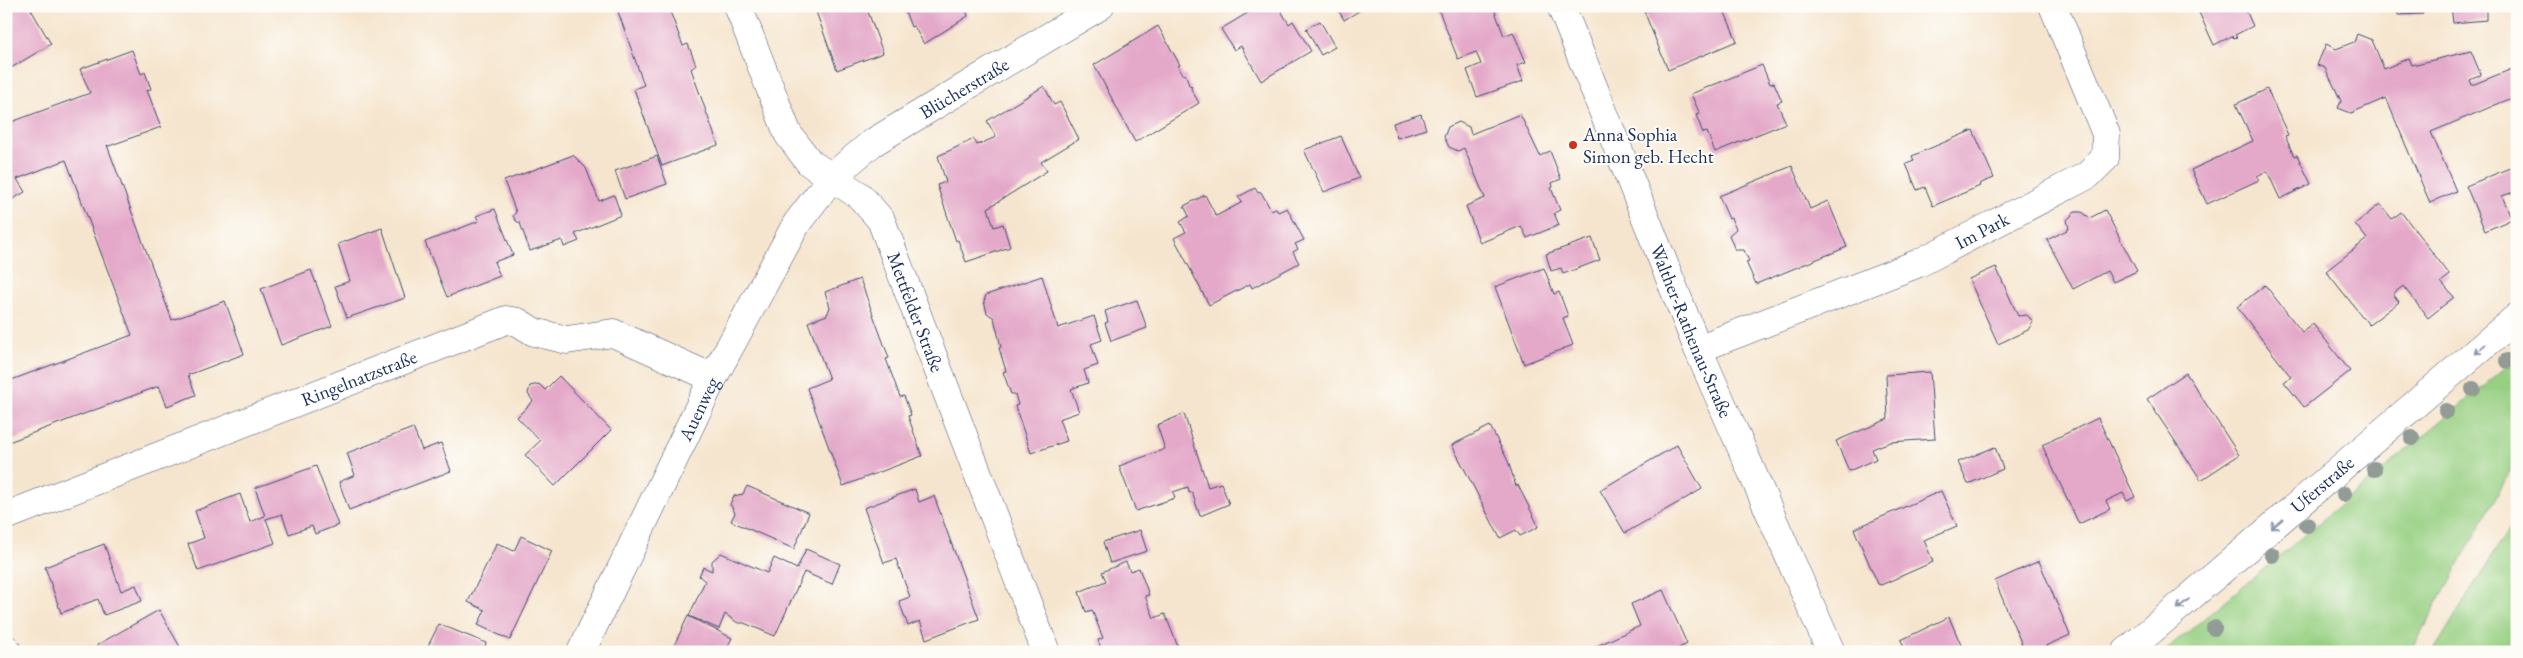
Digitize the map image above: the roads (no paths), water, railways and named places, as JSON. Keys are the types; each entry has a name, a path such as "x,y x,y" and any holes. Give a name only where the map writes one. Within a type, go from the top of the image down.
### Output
{"street":[{"name":"Mettfelder Straße","path":"738,6 788,134 810,163 860,196 880,220 1046,652"},
{"name":"Blücherstraße","path":"832,176 872,143 1100,6"},
{"name":"Walther-Rathenau-Straße","path":"1561,6 1698,349 1832,652"},
{"name":"Im Park","path":"1698,349 1919,263 2088,175 2105,158 2106,134 2053,6"},
{"name":"Auenweg","path":"581,652 713,378 797,223 832,176"},
{"name":"Uferstraße","path":"2126,652 2517,317"},
{"name":"Ringelnatzstraße","path":"6,516 506,320 518,322 534,332 567,340 613,333 713,378"}],"place":[{"name":"Anna Sophia Simon geb. Hecht","path":"1573,145"}]}
